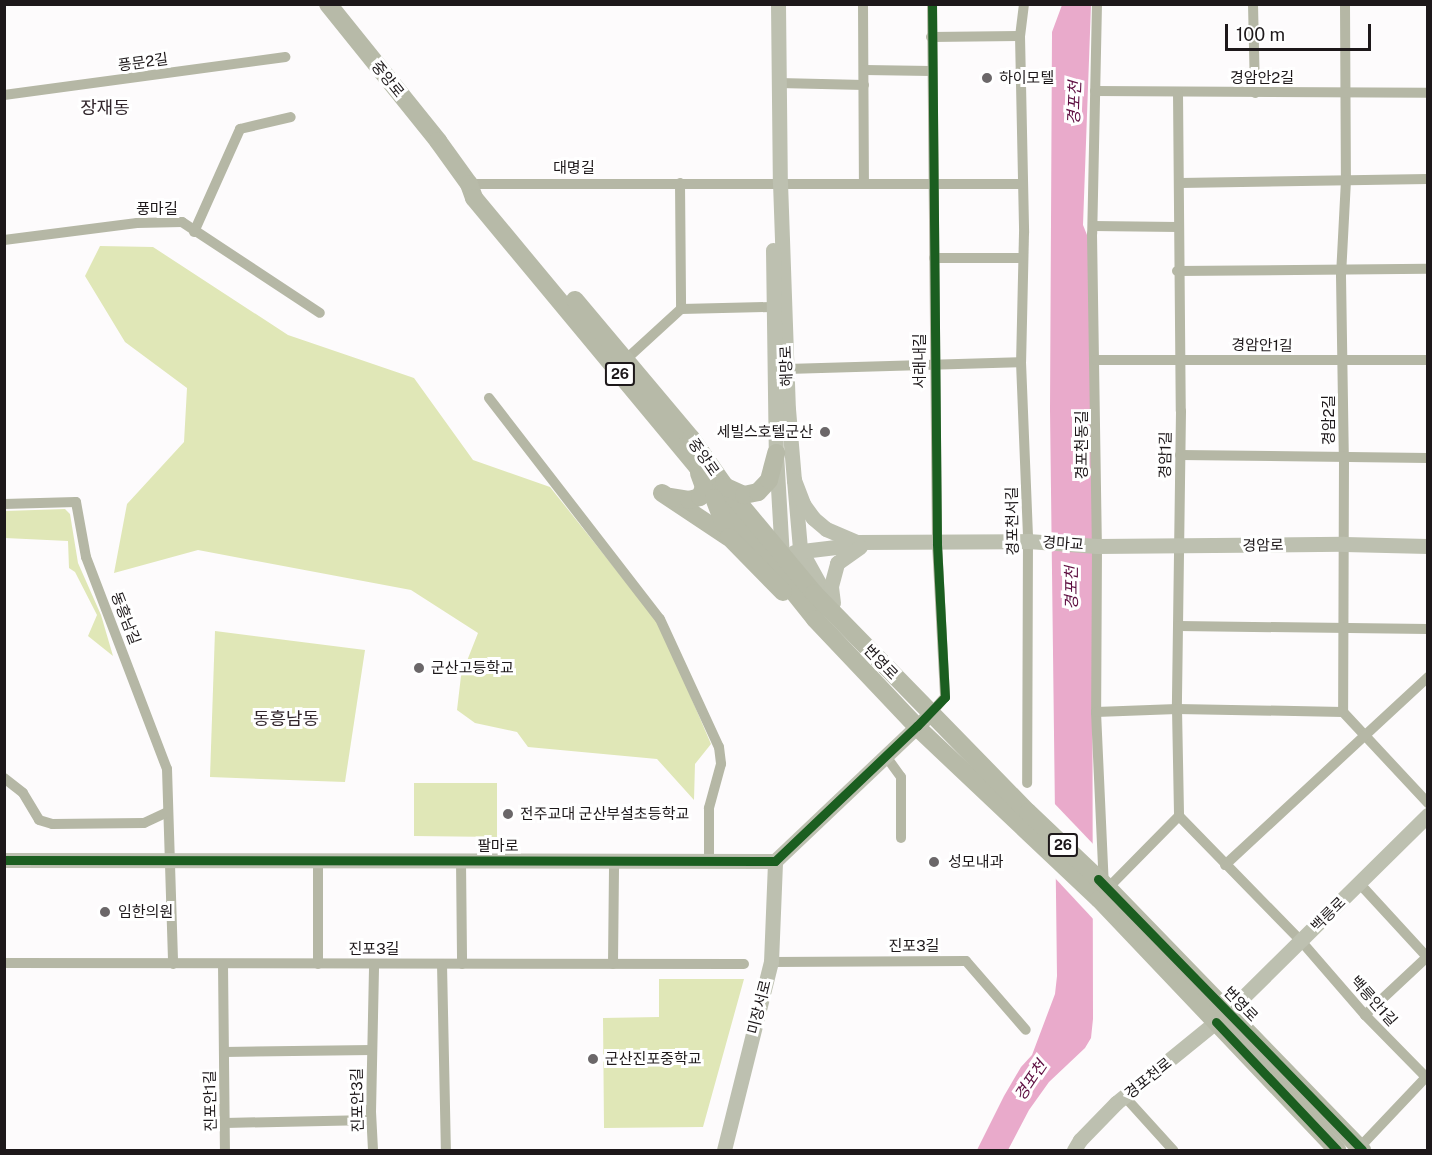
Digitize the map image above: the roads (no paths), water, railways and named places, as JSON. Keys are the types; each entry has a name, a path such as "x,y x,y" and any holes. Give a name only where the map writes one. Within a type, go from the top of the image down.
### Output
{"main road":[{"name":"중앙로","path":"328,4 438,141 469,184 474,198 621,364 691,438 718,488"},
{"name":"중앙로","path":"621,364 698,468 718,488 777,560"},
{"path":"729,537 718,488 744,495 758,492 770,480 776,453"},
{"path":"698,468 704,487 700,497 683,500 662,493 720,529 763,574 815,618"},
{"name":"번영로","path":"777,560 836,613 1102,888 1222,1017 1286,1073 1359,1148"},
{"name":"번영로","path":"777,560 815,618 917,726 1030,832 1102,888"},
{"name":"번영로","path":"1222,1017 1254,1062 1331,1145"},
{"path":"1254,1062 1260,1058 1274,1071 1286,1073"},
{"path":"1331,1145 1335,1139 1347,1150 1359,1148"}],"street":[{"name":"해망로","path":"778,4 780,182 787,369 800,549"},
{"path":"862,4 865,70 864,183"},
{"name":"서래내길","path":"932,4 937,543 945,697 932,712"},
{"name":"경포천서길","path":"1024,4 1020,36 1023,258 1021,362 1028,541 1027,783"},
{"name":"경포천동길","path":"1097,4 1093,226 1098,546 1096,712 1102,888"},
{"path":"1252,4 1255,93"},
{"name":"경암2길","path":"1343,712 1344,458 1341,269 1346,180 1345,4"},
{"path":"932,37 1020,36"},
{"name":"풍문2길","path":"4,95 285,57"},
{"path":"865,70 931,71"},
{"path":"779,83 864,85"},
{"name":"경암안2길","path":"1095,91 1428,93"},
{"name":"경암1길","path":"1178,93 1180,183 1177,271 1180,455 1177,709 1179,816"},
{"path":"194,232 240,129 291,117"},
{"path":"1180,183 1428,179"},
{"name":"대명길","path":"469,184 780,182"},
{"name":"해망로","path":"777,560 772,307 773,197 780,182"},
{"path":"780,182 1021,184"},
{"path":"680,183 681,309"},
{"name":"풍마길","path":"4,240 137,223 182,222 320,313"},
{"path":"1093,226 1178,227"},
{"path":"934,258 1023,258"},
{"path":"1177,271 1428,269"},
{"path":"621,364 681,309 772,307"},
{"name":"경암안1길","path":"1096,360 1428,360"},
{"path":"787,369 1021,362"},
{"path":"489,398 660,619 718,747 721,764 710,808 709,861"},
{"path":"1180,455 1428,458"},
{"path":"794,480 803,504 826,529 856,542 1028,541"},
{"name":"동흥남길","path":"4,504 76,502 86,557 167,769 170,860"},
{"name":"경마교","path":"1028,541 1098,546"},
{"path":"777,560 800,549 868,543"},
{"path":"836,613 831,586 837,563 851,550 868,543"},
{"name":"경암로","path":"1098,546 1344,544 1428,546"},
{"path":"800,549 836,613"},
{"path":"1179,626 1428,629"},
{"path":"1225,865 1428,677"},
{"path":"1096,712 1177,709 1343,712 1428,803"},
{"path":"775,861 932,712"},
{"path":"885,755 901,777 901,838"},
{"path":"4,778 23,793 39,820 52,824 144,823 168,812"},
{"name":"백릉로","path":"1222,1017 1428,815"},
{"path":"1102,888 1179,816 1301,941"},
{"name":"팔마로","path":"4,860 775,861"},
{"path":"170,860 173,964"},
{"path":"318,861 318,964"},
{"name":"팔마로","path":"461,861 462,964"},
{"path":"613,964 614,861"},
{"name":"미장서로","path":"724,1150 771,962 775,861"},
{"path":"1359,883 1427,956 1365,1016"},
{"name":"백릉안1길","path":"1301,941 1365,1016 1427,1077"},
{"name":"진포3길","path":"771,962 966,961 1026,1030"},
{"name":"진포3길","path":"4,963 744,964"},
{"name":"진포안1길","path":"223,964 225,1150"},
{"name":"진포안3길","path":"373,1150 371,1120 374,964"},
{"path":"442,964 446,1150"},
{"name":"경포천로","path":"1074,1150 1080,1140 1125,1096 1222,1017"},
{"name":"진포안1길","path":"224,1052 299,1050"},
{"name":"진포안3길","path":"299,1050 372,1050"},
{"path":"1359,1148 1427,1077"},
{"path":"1125,1096 1173,1150"},
{"path":"225,1123 371,1120"}],"water":[{"name":"경포천","path":"1062,5 1091,5 1083,225 1089,240 1093,1019 1091,1038 1085,1048 1049,1082 1029,1110 1008,1150 977,1150 1004,1096 1021,1067 1032,1055 1055,994 1057,976 1050,410 1052,32"}],"place":[{"name":"하이모텔","path":"987,78"},
{"name":"세빌스호텔군산","path":"825,432"},
{"name":"군산고등학교","path":"419,668"},
{"name":"전주교대 군산부설초등학교","path":"508,814"},
{"name":"성모내과","path":"934,862"},
{"name":"임한의원","path":"105,912"},
{"name":"군산진포중학교","path":"593,1059"}],"district":[{"name":"장재동","path":"105,108"},
{"name":"동흥남동","path":"286,719"}]}
